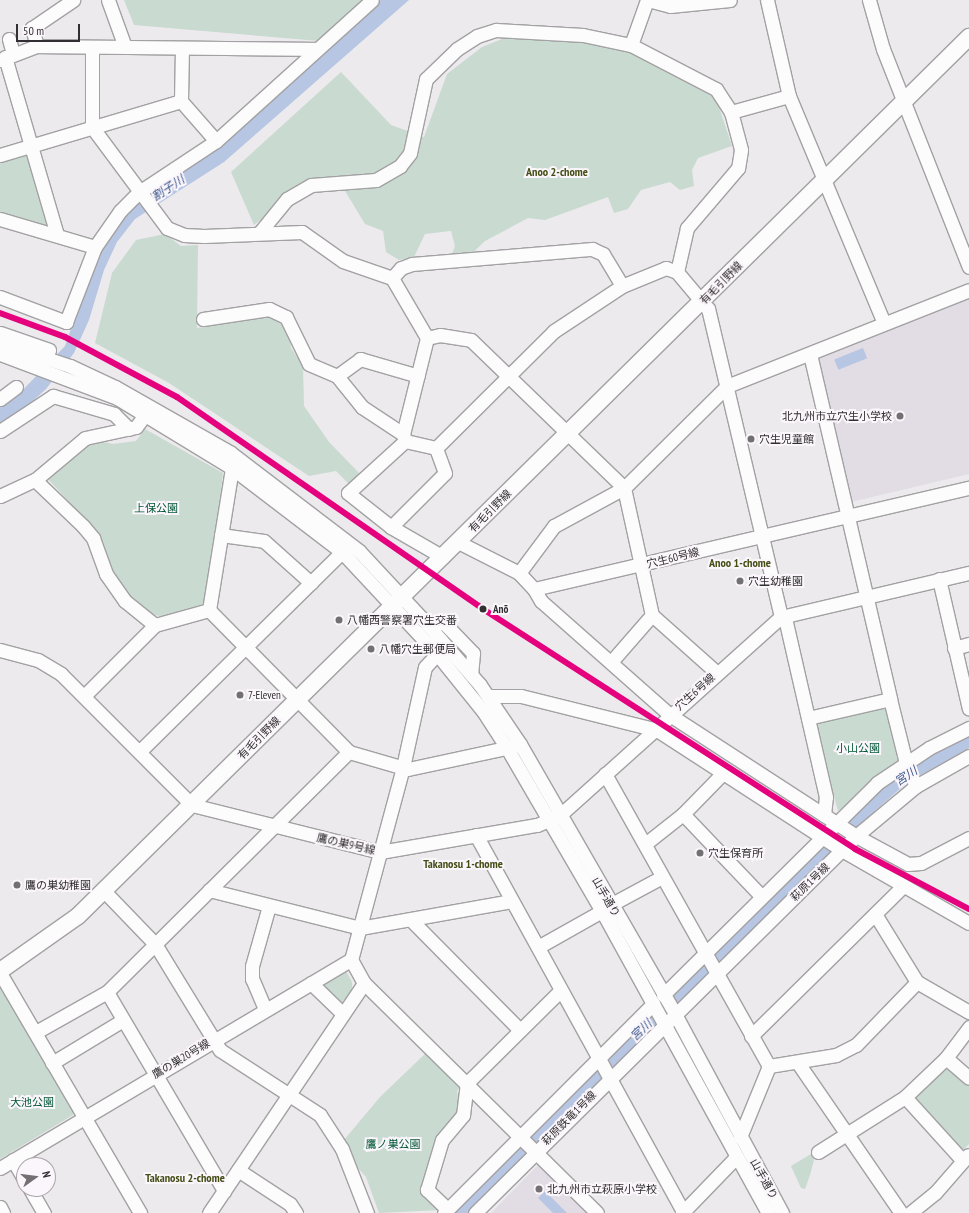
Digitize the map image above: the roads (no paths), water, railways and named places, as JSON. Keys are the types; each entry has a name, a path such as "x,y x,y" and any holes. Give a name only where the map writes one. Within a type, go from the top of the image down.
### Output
{"main road":[{"name":"有毛引野線","path":"0,972 78,916 104,891 969,37"}],"street":[{"path":"37,46 32,28 73,0"},
{"path":"108,0 125,47"},
{"path":"0,297 66,322 95,247 120,211 216,141 372,0"},
{"path":"631,45 647,0 670,6 730,0"},
{"path":"767,0 789,96 826,177 884,323"},
{"path":"869,0 903,101 969,267"},
{"path":"260,232 288,199 311,186 376,180 400,166 410,153 426,79 457,49 477,36 496,30 584,35 631,45 716,89 730,112 741,150 738,168 687,228 677,272"},
{"path":"9,39 6,57 57,235"},
{"path":"6,57 37,46 316,49"},
{"path":"92,47 92,128 167,228 184,235 302,232 343,261 392,278 427,338 404,437 348,493 391,527 443,557"},
{"path":"182,48 181,101 216,141"},
{"path":"730,112 789,96"},
{"path":"0,155 181,101"},
{"path":"0,219 95,247"},
{"path":"392,278 401,268 412,264 592,249 603,254 622,286"},
{"path":"436,448 554,331 622,286 666,268 677,272 703,301 726,386 760,536 781,616 786,623 826,797 824,815"},
{"path":"519,573 554,526 624,488 726,386 969,290"},
{"path":"203,318 269,309 286,317 310,364 337,376 362,407 404,437 436,448"},
{"path":"0,333 55,352 90,367 116,392"},
{"path":"427,338 440,335 471,340 510,374 624,488 652,615 716,673"},
{"path":"0,343 116,392 231,453 312,513 359,551 397,603"},
{"path":"0,354 98,385"},
{"path":"810,354 850,516 866,597 890,699 906,763 916,786"},
{"path":"337,376 360,359 418,376"},
{"path":"0,362 61,382 91,394 116,392"},
{"path":"0,399 16,387"},
{"path":"0,430 53,396 114,414 129,429"},
{"path":"0,496 35,480 85,438 136,427 150,410"},
{"path":"150,410 232,468 342,552 397,603"},
{"path":"391,527 445,473 436,448"},
{"path":"209,610 232,468"},
{"path":"35,480 88,532 106,574 122,596 155,625"},
{"name":"穴生60号線","path":"534,589 641,566 760,536 969,488"},
{"path":"222,535 264,541 311,583"},
{"path":"458,542 519,573 534,589 541,601 670,715 856,836 908,864 921,863 969,838"},
{"path":"140,751 342,552"},
{"path":"781,616 969,573"},
{"path":"939,579 969,709"},
{"name":"山手通り","path":"397,603 427,624 444,623 473,653 471,675 488,696 520,744 554,818"},
{"name":"山手通り","path":"397,603 483,711 506,748 554,818 606,908 674,1012 782,1213"},
{"path":"85,695 155,625 209,610"},
{"path":"209,610 349,752 403,767 506,748 520,744"},
{"path":"611,662 652,615"},
{"name":"穴生6号線","path":"554,818 657,730 670,715 781,616"},
{"path":"954,648 969,644"},
{"path":"0,650 38,660 85,695 192,805"},
{"path":"437,654 425,667 403,767 351,960 364,982 597,1213"},
{"path":"488,696 521,696 657,730 724,772 842,850 902,887 969,923"},
{"path":"808,718 890,699"},
{"path":"664,996 761,896 877,783 906,763 969,728"},
{"path":"36,1032 107,992 349,752"},
{"name":"萩原1号線","path":"663,1023 856,836 916,786 969,756"},
{"path":"645,844 683,814 724,772"},
{"path":"605,774 769,1066"},
{"name":"鷹の巣9号線","path":"192,805 274,827 380,852 476,835 554,818"},
{"path":"683,814 761,896"},
{"path":"476,835 683,1213 736,1157"},
{"path":"538,947 662,877"},
{"path":"751,1036 902,887"},
{"path":"209,890 360,928 512,902"},
{"path":"104,891 155,944 212,1041 220,1050 288,1092 320,1115 331,1130 353,1173 367,1213"},
{"path":"265,1009 252,979 252,966 269,906"},
{"name":"山手通り","path":"606,908 663,1023 768,1213"},
{"path":"875,914 917,982 969,1012"},
{"path":"411,920 520,1030"},
{"name":"鷹の巣20号線","path":"0,1168 265,1009 351,960"},
{"path":"0,972 140,1213"},
{"path":"209,1213 288,1092 364,982"},
{"path":"769,1066 798,1063 836,1055 856,1045 917,982"},
{"path":"311,984 342,1013"},
{"path":"562,990 467,1083 463,1115 442,1140 427,1190 445,1211 520,1138 604,1067 654,1006"},
{"path":"107,992 154,1075 224,1191"},
{"path":"52,1063 123,1020"},
{"name":"萩原鉄竜1号線","path":"475,1213 534,1150 604,1067 663,1023"},
{"path":"818,1152 905,1097 946,1058 969,1027"},
{"path":"946,1058 969,1078"},
{"path":"798,1063 901,1213"},
{"path":"740,1137 769,1066"},
{"path":"905,1097 966,1158 910,1213"},
{"path":"13,1160 16,1165"},
{"path":"238,1170 290,1204 296,1213"},
{"path":"35,1197 44,1213"},
{"path":"0,1207 4,1213"}],"water":[{"name":"割子川","path":"381,0 409,0 224,162 135,219 117,242 104,270 89,320 74,353 46,389 22,411 0,424 0,407 17,396 65,346 99,248 134,203 216,148"},
{"path":"863,348 867,358 838,370 834,360"},
{"path":"545,1191 567,1213 553,1213 538,1198"}],"waterway":[{"name":"宮川","path":"849,823 902,776 969,739"},
{"name":"宮川","path":"460,1213 823,849"}],"place":[{"name":"北九州市立穴生小学校","path":"900,416"},
{"name":"穴生児童館","path":"751,439"},
{"name":"穴生幼稚園","path":"740,581"},
{"name":"Anō","path":"483,609"},
{"name":"八幡西警察署穴生交番","path":"339,620"},
{"name":"八幡穴生郵便局","path":"371,649"},
{"name":"7-Eleven","path":"240,695"},
{"name":"穴生保育所","path":"700,853"},
{"name":"鷹の巣幼稚園","path":"17,885"},
{"name":"北九州市立萩原小学校","path":"539,1189"}],"district":[{"name":"Anoo 2-chome","path":"557,172"},
{"name":"Anoo 1-chome","path":"740,563"},
{"name":"Takanosu 1-chome","path":"463,864"},
{"name":"Takanosu 2-chome","path":"185,1178"}],"park label":[{"name":"上保公園","path":"156,508"},
{"name":"小山公園","path":"858,748"},
{"name":"大池公園","path":"32,1102"},
{"name":"鷹ノ巣公園","path":"393,1144"}]}
